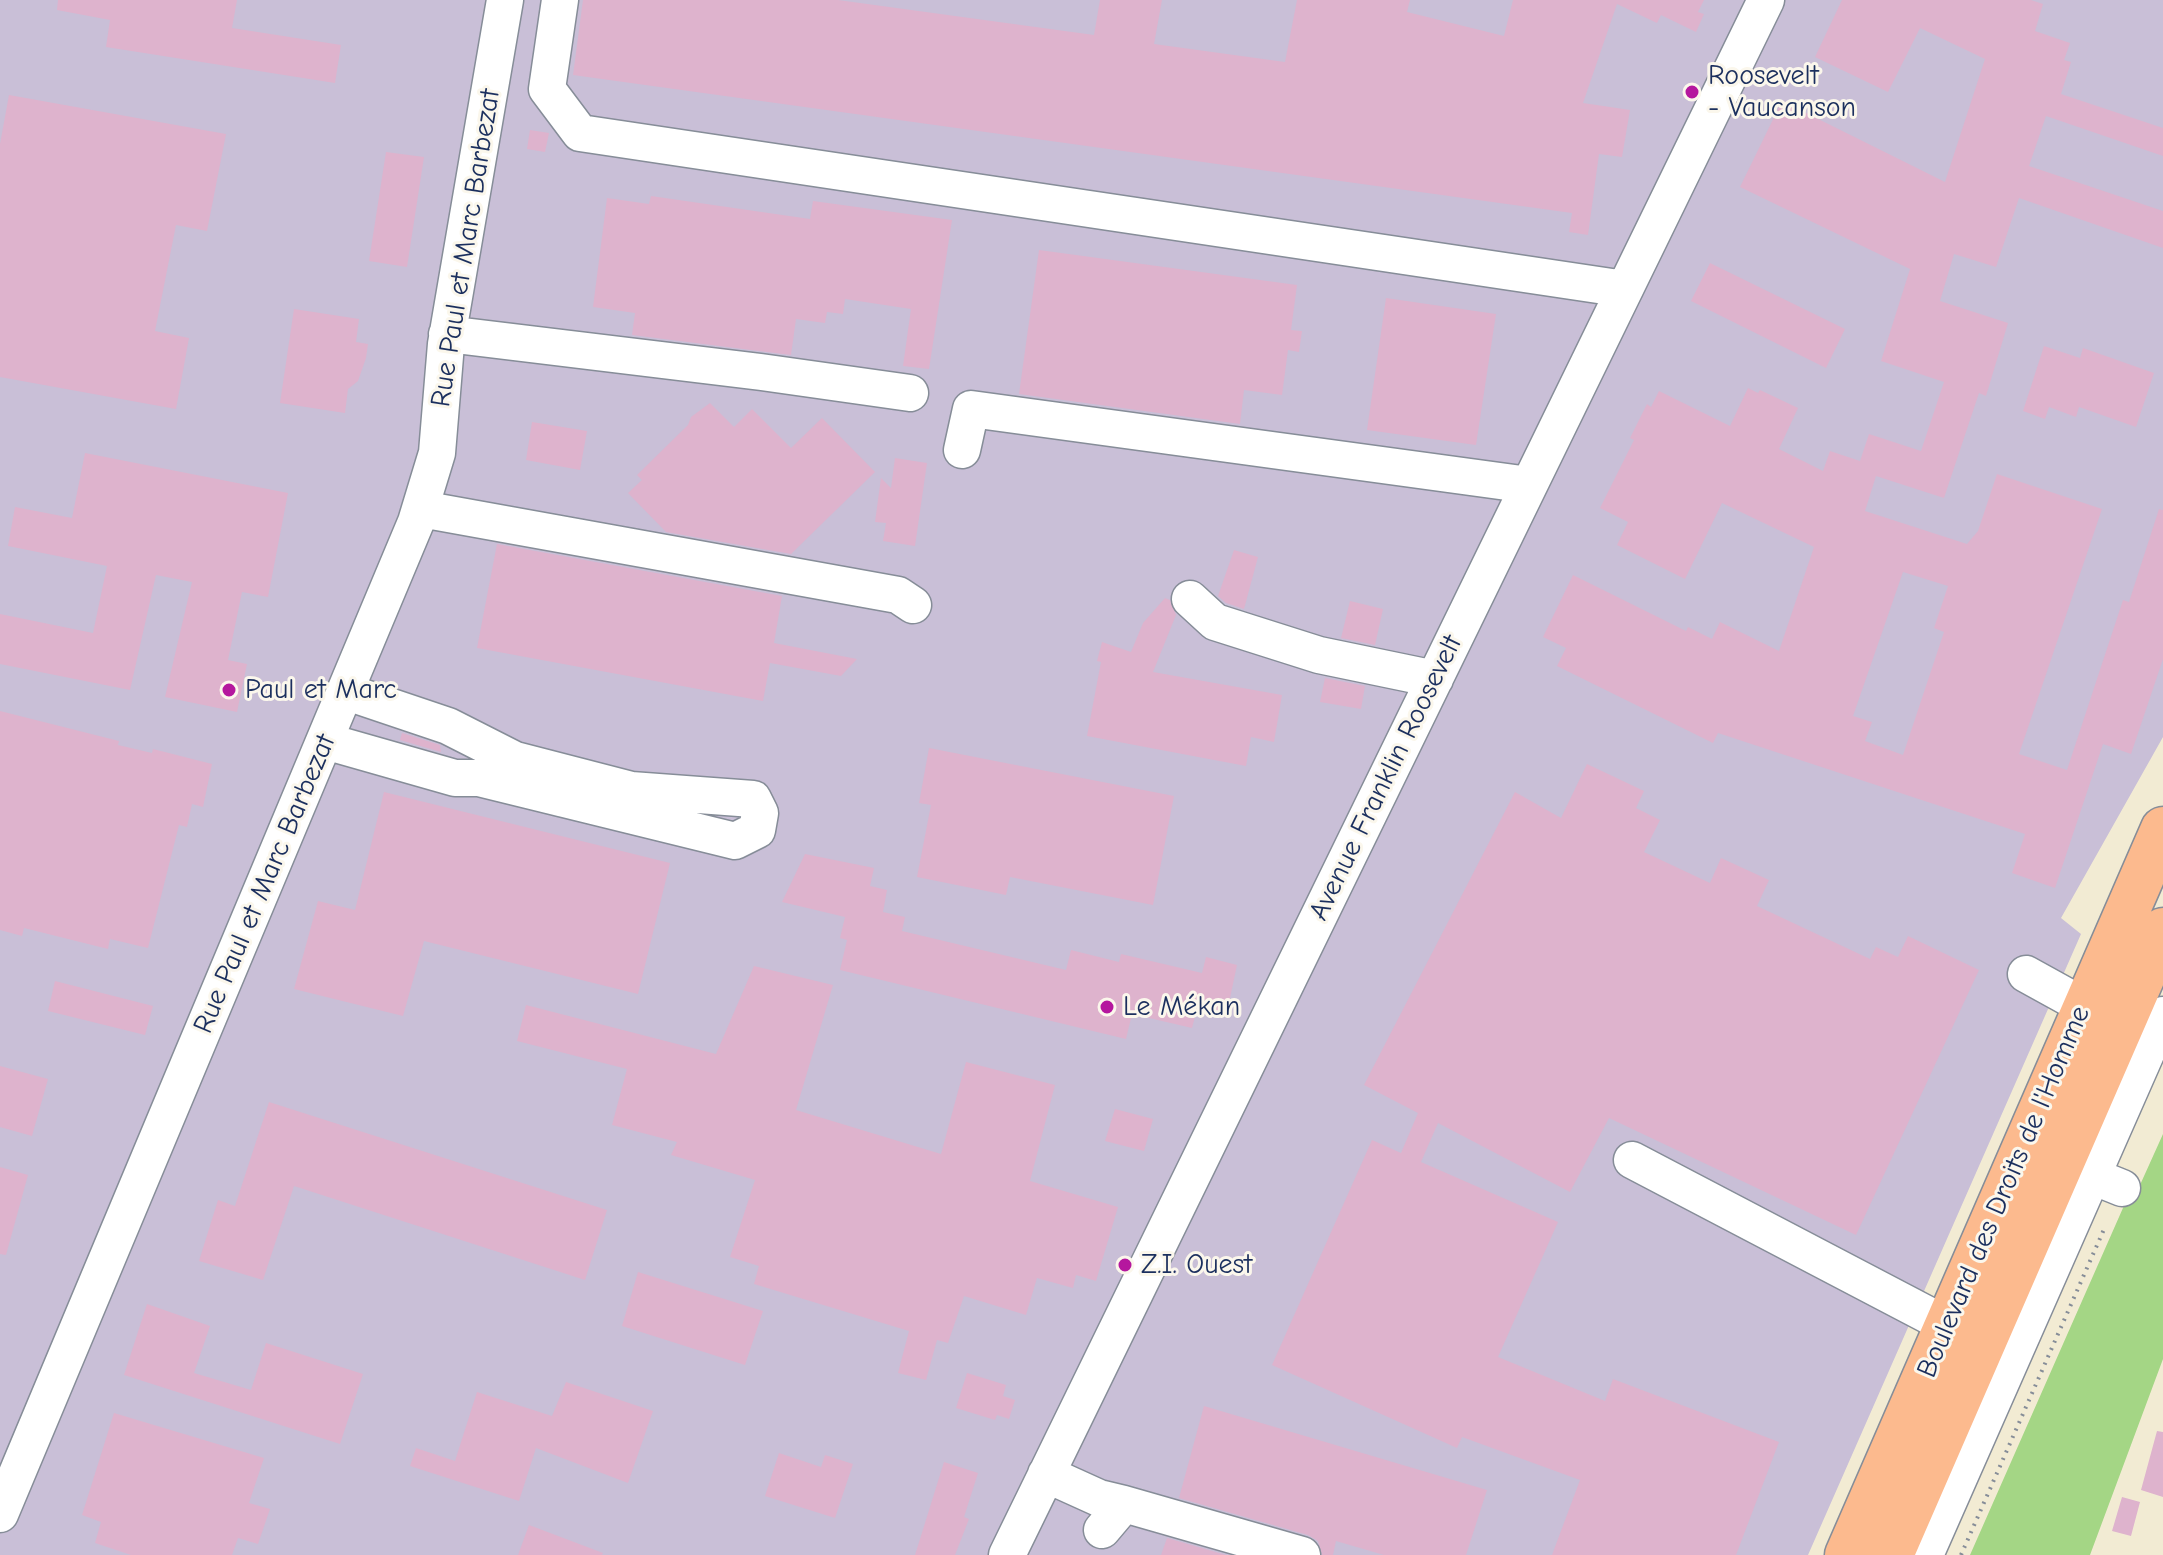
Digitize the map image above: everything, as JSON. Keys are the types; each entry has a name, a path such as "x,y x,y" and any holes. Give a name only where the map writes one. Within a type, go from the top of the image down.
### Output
{"main road":[{"name":"Boulevard des Droits de l'Homme","path":"1847,1555 2163,829"},
{"name":"Boulevard des Droits de l'Homme","path":"1891,1555 2092,1176 2163,930"}],"street":[{"name":"Rue Paul et Marc Barbezat","path":"0,1514 347,692 421,509 437,453 447,334 505,0"},
{"path":"560,0 547,89 580,133 1625,289"},
{"name":"Avenue Franklin Roosevelt","path":"1007,1555 1766,0"},
{"path":"447,334 910,393"},
{"path":"962,450 971,409 1529,485"},
{"path":"421,509 898,595 913,605"},
{"path":"1190,599 1215,622 1319,655 1435,679"},
{"path":"325,741 455,778 479,778 735,841 757,830 760,813 753,799 631,790 529,764 448,726 347,692"},
{"path":"2026,974 2084,1006"},
{"name":"Boulevard des Droits de l'Homme","path":"1925,1555 2163,1015"},
{"path":"1632,1160 1947,1325"},
{"path":"1046,1474 1099,1498 1113,1517 1302,1555"}],"path":[{"path":"1961,1555 2092,1176"}],"shaded area":[{"path":"0,0 2163,0 2163,737 2061,918 2081,934 1808,1555 0,1555"}],"green space":[{"path":"2163,1134 2163,1359 2090,1555 1970,1555 2134,1183 2140,1185"}],"building":[{"path":"58,0 237,0 232,28 341,45 335,83 106,47 110,20 57,10"},
{"path":"583,0 838,0 1094,35 1100,0 1162,0 1154,44 1285,62 1297,0 1410,0 1407,12 1504,36 1513,0 1704,0 1698,12 1704,14 1696,32 1661,15 1657,23 1617,4 1583,103 1630,110 1622,157 1599,154 1588,235 1569,232 1572,213 573,75"},
{"path":"1842,0 2031,0 2043,4 2035,31 2070,43 2064,60 2071,62 2061,94 2163,128 2163,156 2046,116 2029,166 2163,211 2163,248 2019,198 1996,267 1954,254 1940,301 2008,323 1986,396 1979,393 1944,498 1876,476 1865,511 1967,544 1978,531 1997,474 2102,509 2019,754 2067,770 2123,600 2129,602 2159,509 2163,510 2163,659 2131,754 2103,744 2055,888 2012,873 2025,834 1718,733 1713,743 1557,666 1566,648 1543,637 1573,575 1686,631 1688,627 1712,639 1720,622 1779,651 1814,547 1722,503 1685,579 1617,545 1628,522 1600,508 1634,440 1630,438 1647,404 1651,407 1659,391 1730,426 1748,388 1758,393 1760,390 1798,408 1779,449 1823,471 1830,451 1860,461 1869,434 1921,451 1944,382 1881,361 1910,269 1740,187 1782,101 1945,182 1985,59 1920,28 1888,92 1815,57","holes":["1903,572 1948,586 1934,628 1944,632 1903,755 1865,741 1872,722 1853,716"]},
{"path":"9,95 226,134 207,231 176,225 155,331 189,338 176,409 0,377 0,144"},
{"path":"530,130 549,133 545,152 527,149"},
{"path":"386,152 424,157 407,267 369,261"},
{"path":"651,196 810,219 813,201 952,220 929,369 903,366 911,309 845,299 843,314 827,312 825,323 796,319 791,355 632,335 635,313 593,307 607,198 649,204"},
{"path":"1039,250 1297,285 1291,330 1302,331 1299,352 1288,350 1282,395 1244,390 1240,424 1019,394"},
{"path":"1710,263 1845,329 1826,368 1691,301"},
{"path":"1386,298 1496,314 1476,445 1367,430"},
{"path":"294,309 359,319 356,342 368,344 366,358 358,381 348,389 345,413 280,403"},
{"path":"2044,346 2080,358 2083,348 2154,373 2136,427 2079,407 2076,417 2049,407 2045,419 2023,411"},
{"path":"710,403 734,427 752,409 791,448 822,418 875,472 791,554 666,532 628,493 642,480 637,475 688,425 691,417"},
{"path":"532,422 587,431 580,470 526,460"},
{"path":"85,453 288,493 268,597 242,592 228,660 247,664 237,712 165,697 192,582 156,575 130,690 0,664 0,614 93,633 107,566 8,546 15,507 72,518"},
{"path":"895,458 927,463 915,546 883,541 886,523 875,522 881,478 891,488"},
{"path":"497,544 782,596 774,643 857,659 841,676 770,663 763,701 477,648"},
{"path":"1234,550 1258,557 1244,609 1226,603 1218,596"},
{"path":"1165,598 1170,600 1176,615 1153,672 1282,695 1274,742 1251,737 1246,766 1087,736 1102,642 1131,652 1143,623"},
{"path":"1350,601 1383,609 1375,645 1341,638"},
{"path":"1325,678 1365,686 1361,709 1320,702"},
{"path":"0,711 119,741 118,745 152,753 153,749 212,764 203,807 192,804 187,827 179,825 148,948 110,939 108,949 24,928 22,936 0,930"},
{"path":"402,733 440,745 441,752 400,740"},
{"path":"929,748 1174,796 1153,905 1010,877 1006,895 917,877 931,805 919,803"},
{"path":"1587,764 1644,791 1636,808 1660,820 1644,852 1710,883 1721,858 1769,880 1757,906 1870,959 1876,947 1898,957 1908,936 1979,970 1856,1235 1609,1118 1570,1192 1438,1123 1421,1162 1558,1222 1498,1357 1605,1401 1613,1379 1779,1442 1736,1555 1552,1555 1580,1480 1462,1437 1457,1448 1272,1365 1372,1140 1401,1153 1418,1113 1364,1085 1515,792 1561,818"},
{"path":"384,792 670,863 638,994 424,941 403,1016 294,989 318,901 355,910"},
{"path":"805,854 874,868 870,886 887,890 883,912 905,917 902,931 1066,970 1071,950 1119,962 1121,954 1202,973 1206,957 1237,965 1226,1017 1197,1009 1192,1028 1132,1014 1126,1039 840,970 847,940 840,938 845,917 782,902"},
{"path":"754,966 833,985 796,1110 941,1154 966,1062 1055,1085 1030,1181 1118,1207 1096,1281 1076,1275 1073,1288 1037,1278 1026,1315 964,1296 948,1343 937,1340 926,1380 898,1373 909,1331 754,1284 759,1266 730,1257 755,1180 671,1155 677,1142 612,1125 627,1069 517,1041 526,1005 716,1054"},
{"path":"55,981 153,1006 145,1035 48,1011"},
{"path":"0,1066 48,1079 32,1136 0,1127"},
{"path":"269,1102 607,1210 585,1280 294,1186 263,1280 199,1261 218,1200 235,1206"},
{"path":"1115,1109 1153,1119 1144,1151 1105,1141"},
{"path":"0,1167 28,1175 6,1255 0,1254"},
{"path":"638,1272 763,1311 745,1365 622,1326"},
{"path":"147,1304 210,1326 194,1373 251,1390 266,1343 363,1374 340,1444 124,1375"},
{"path":"967,1373 1006,1385 1003,1396 1015,1400 1009,1419 997,1415 995,1420 956,1408"},
{"path":"566,1382 653,1411 628,1483 536,1448 519,1501 410,1466 416,1448 455,1461 477,1392 552,1416"},
{"path":"1204,1406 1487,1490 1466,1555 1384,1555 1336,1541 1333,1555 1322,1555 1318,1541 1308,1535 1179,1498"},
{"path":"114,1413 264,1458 249,1503 270,1509 258,1544 238,1538 232,1555 131,1555 95,1543 101,1522 82,1515"},
{"path":"2157,1431 2163,1432 2163,1497 2141,1490"},
{"path":"779,1453 821,1467 825,1455 853,1464 835,1518 765,1496"},
{"path":"944,1462 978,1473 964,1517 969,1519 955,1555 915,1555"},
{"path":"2122,1497 2140,1502 2131,1536 2112,1531"},
{"path":"529,1525 603,1553 518,1555"},
{"path":"1167,1538 1226,1555 1161,1555"}],"place":[{"name":"Roosevelt - Vaucanson","path":"1692,92"},
{"name":"Paul et Marc","path":"229,690"},
{"name":"Le Mékan","path":"1107,1007"},
{"name":"Z.I. Ouest","path":"1125,1265"}]}
